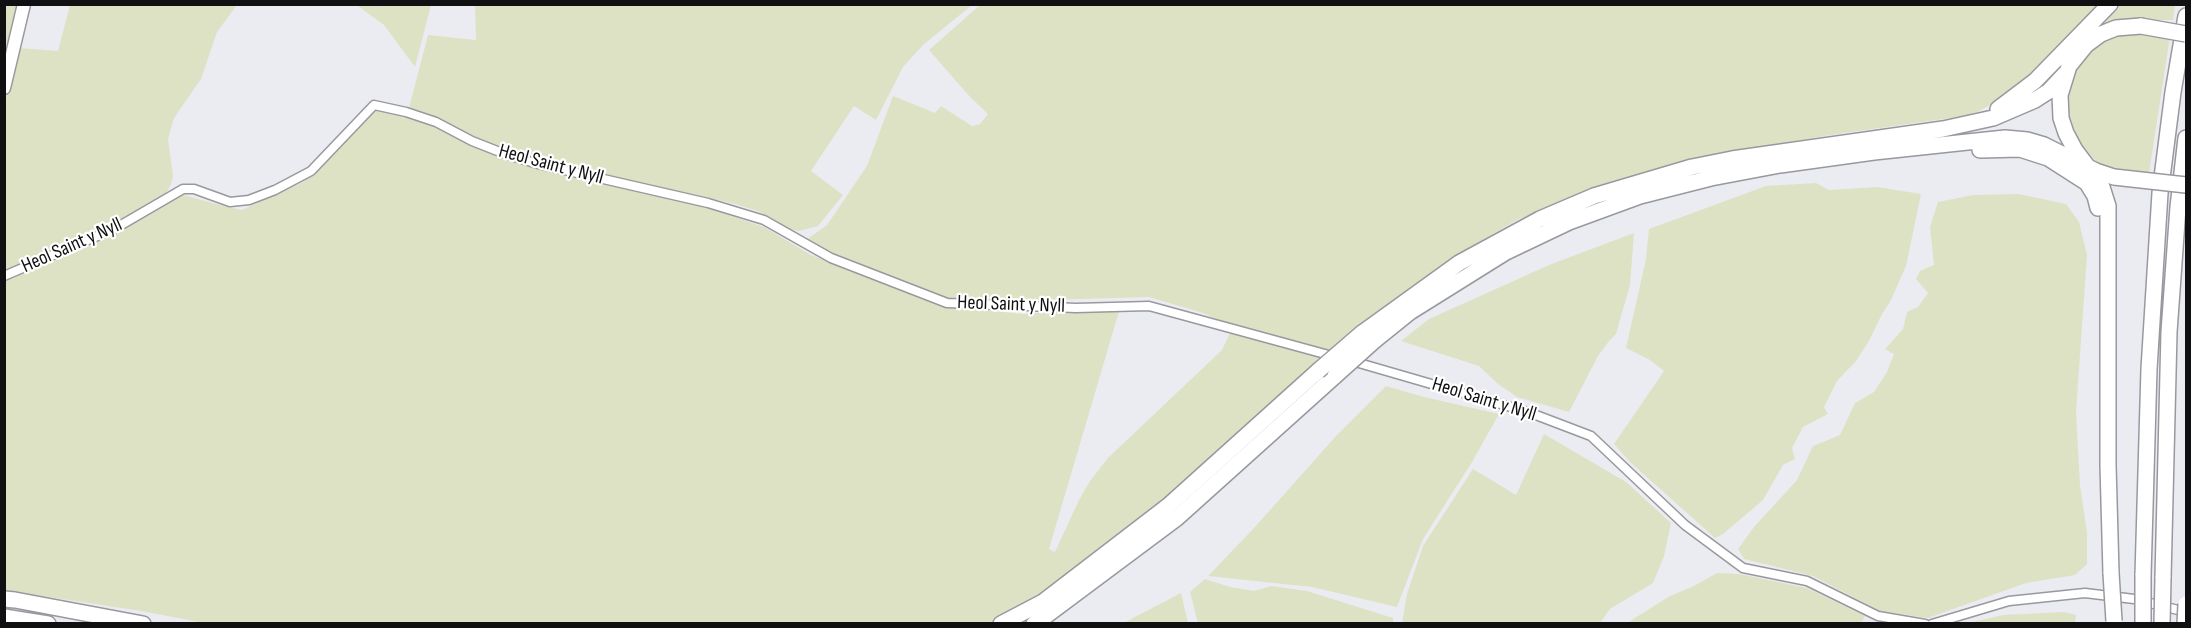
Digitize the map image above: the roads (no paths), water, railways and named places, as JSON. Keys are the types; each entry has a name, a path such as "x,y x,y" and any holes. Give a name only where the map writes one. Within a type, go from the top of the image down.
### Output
{"highway":[{"path":"1034,624 1177,518 1335,376 1368,337 1459,262 1540,219 1594,196 1692,167 1769,152 1943,129 1993,118 2035,100 2049,91 2065,74 2111,4"},
{"path":"1974,122 2024,91 2111,4"},
{"path":"2143,624 2149,369 2160,193 2173,92 2187,15"},
{"path":"2079,52 2094,38 2123,27 2141,26 2187,34"},
{"path":"2065,74 2060,95 2061,118 2069,140 2101,184 2108,206 2108,421 2114,622"},
{"path":"1001,624 1043,602 1168,506 1318,371 1368,337 1506,252 1569,222 1640,196 1711,178 1780,165 1960,141 2005,138 2036,142 2114,177 2187,185"},
{"path":"2162,624 2169,332 2178,207 2187,138"},
{"path":"1780,165 1849,163 2007,148 2029,151 2048,158 2087,183 2095,196 2099,218 2102,343 2108,421"},
{"path":"4,599 143,624"},
{"path":"2185,624 2187,604"},
{"path":"4,617 48,624"}],"street":[{"path":"4,88 24,4"},
{"name":"Heol Saint y Nyll","path":"4,276 116,228 183,189 195,189 230,202 249,200 275,190 311,171 374,105 436,122 472,141 538,164 708,203 764,220 831,258 947,303 1076,308 1149,306 1215,322 1528,412 1591,436 1685,525 1743,568 1807,581 1878,616 1925,624"},
{"path":"1932,624 2009,601 2085,593 2134,599 2187,612"}]}
